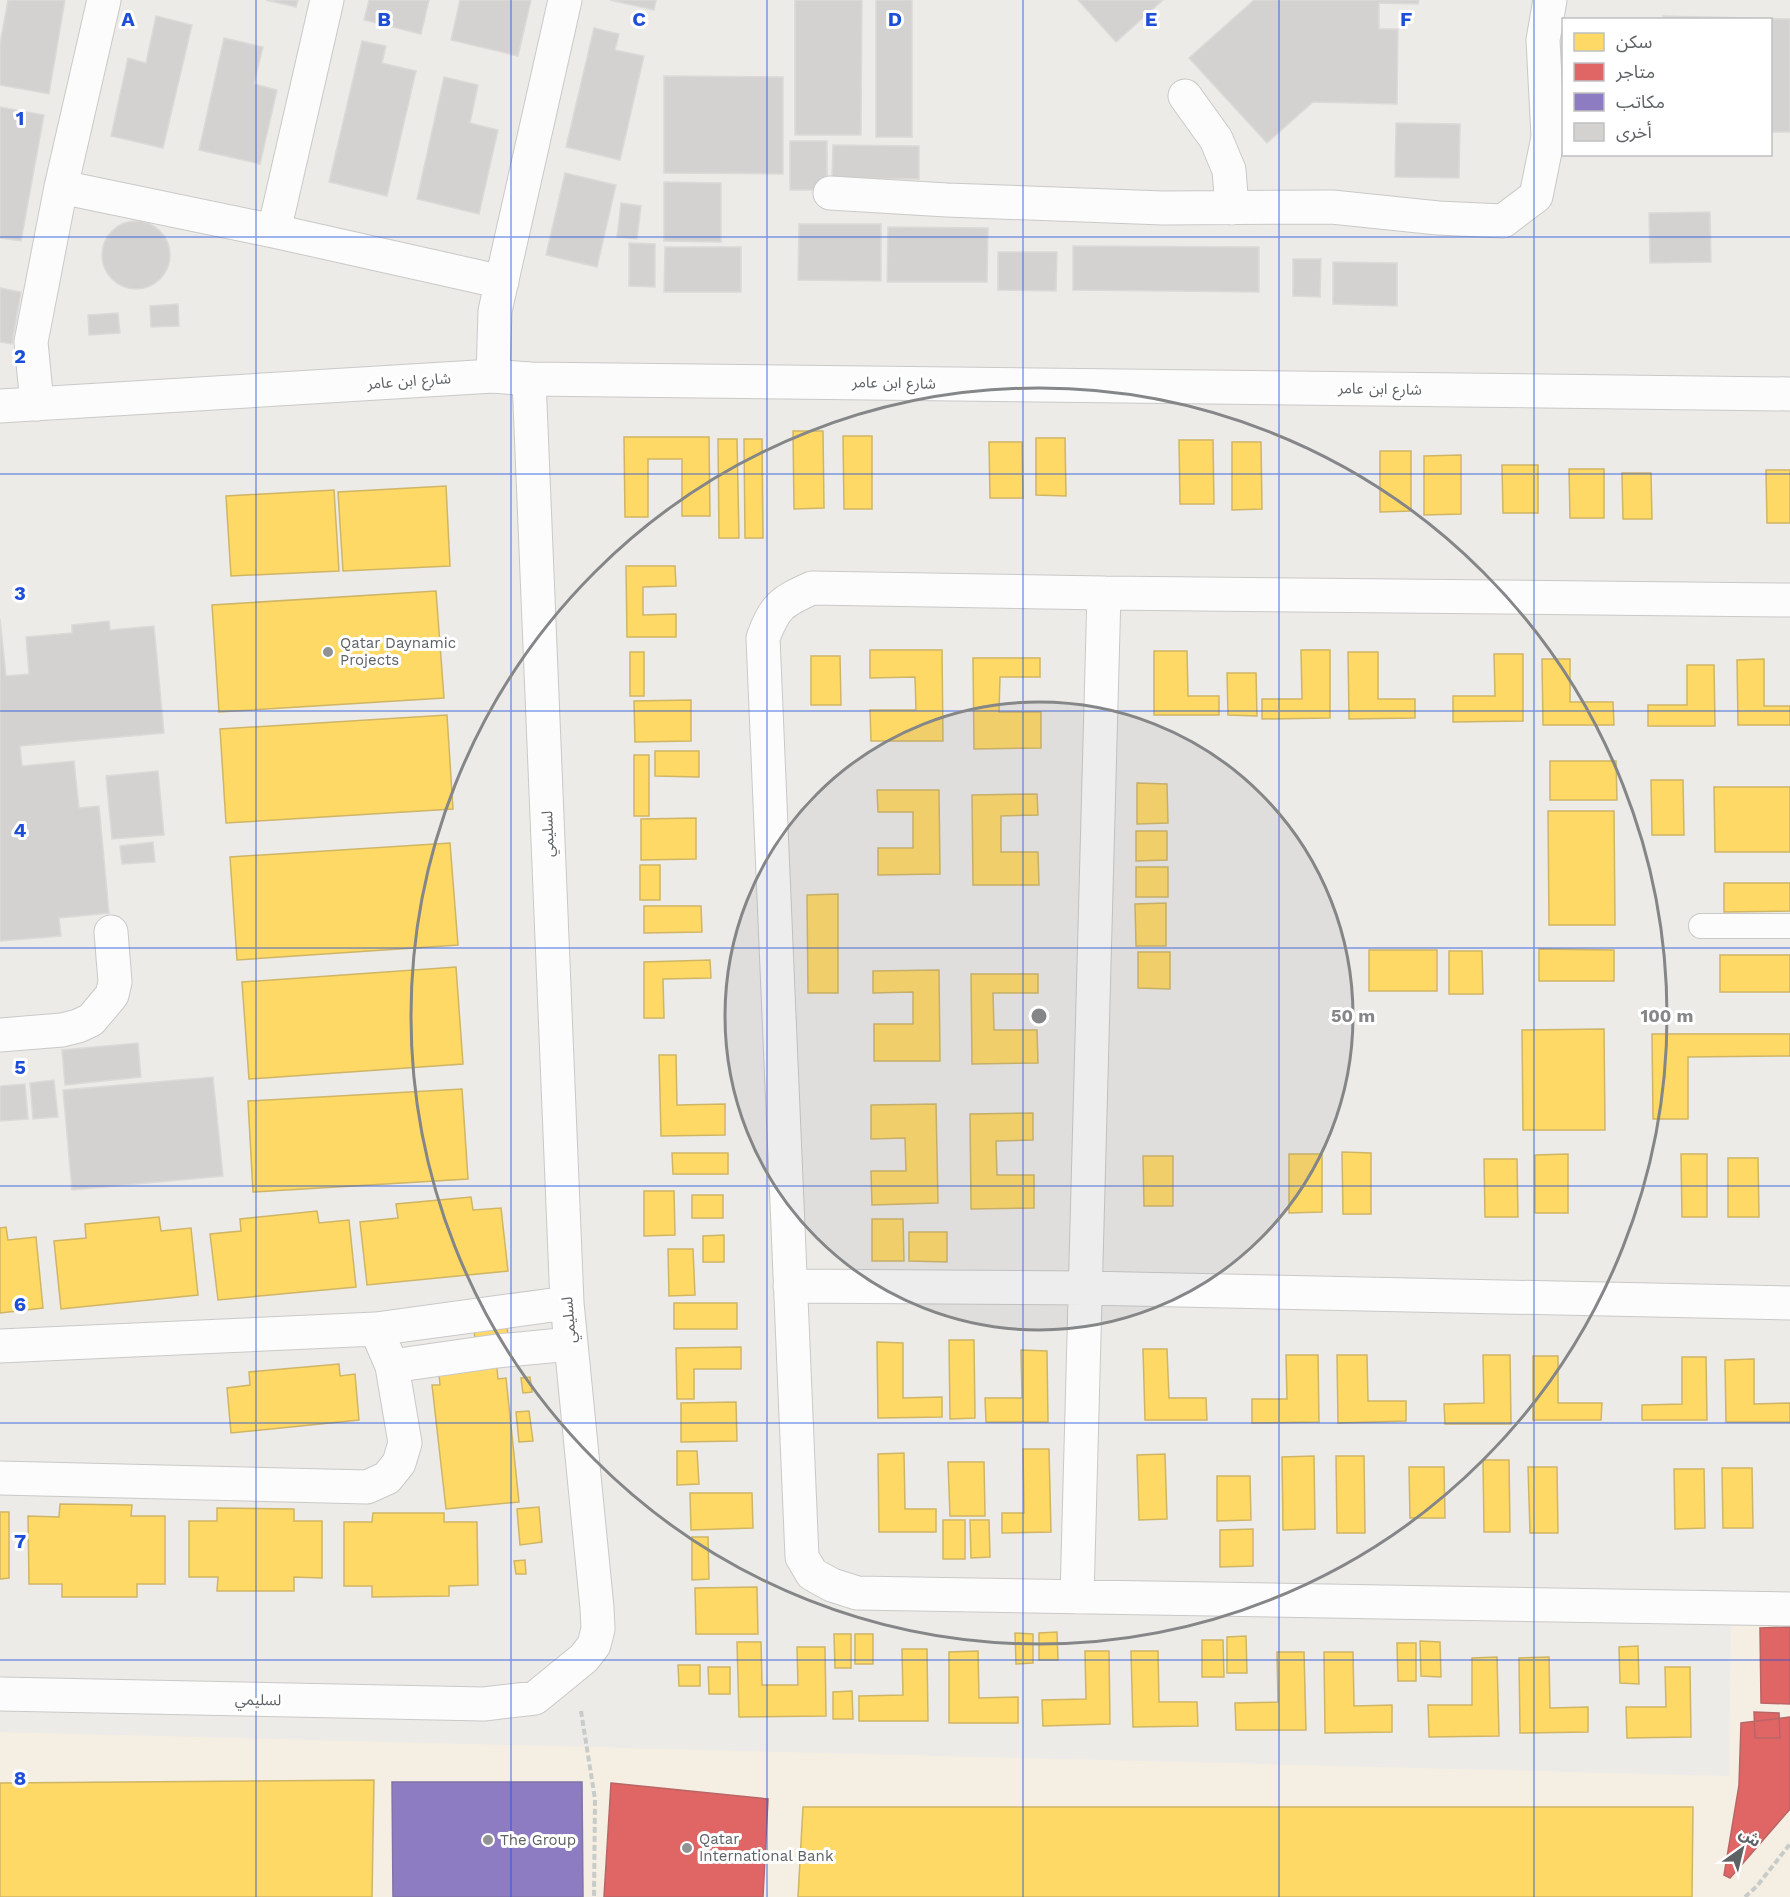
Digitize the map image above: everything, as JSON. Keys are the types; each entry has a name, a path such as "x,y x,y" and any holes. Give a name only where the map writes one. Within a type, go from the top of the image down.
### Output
{"street":[{"path":"38,404 31,342 61,188 104,0"},
{"path":"274,231 327,0"},
{"path":"493,376 495,311 565,0"},
{"path":"830,194 1163,208 1332,207 1438,218 1503,221 1536,196 1548,137 1544,40 1550,0"},
{"path":"1185,96 1216,139 1229,170 1232,208"},
{"path":"61,188 274,231 502,282"},
{"name":"شارع ابن عامر","path":"0,406 493,376 1790,394"},
{"name":"لسليمي","path":"0,1694 484,1704 535,1698 584,1658 594,1645 598,1629 591,1537 567,1303 529,378"},
{"path":"1790,600 812,588 789,598 771,615 763,638 802,1557 812,1574 832,1585 857,1593 1790,1609"},
{"path":"1077,1597 1104,593"},
{"path":"0,1035 62,1030 91,1020 112,995 115,982 111,932"},
{"path":"790,1286 1085,1288 1790,1303"},
{"path":"0,1346 376,1329 567,1303"},
{"path":"0,1478 367,1487 387,1478 399,1463 405,1443 392,1366 376,1329"},
{"path":"392,1366 497,1351 571,1344"}],"lane":[{"path":"1701,926 1790,926"}],"path":[{"path":"574,1666 595,1799 594,1897"},
{"path":"1745,1897 1757,1886 1790,1844"}],"shaded area":[{"path":"1731,1617 1790,1630 1790,1897 0,1897 0,1732 1729,1776"}],"building: سكن":[{"path":"793,431 823,431 824,508 794,509"},
{"path":"843,436 872,436 872,509 844,509"},
{"path":"624,437 709,437 710,516 682,516 682,459 648,459 648,517 625,517"},
{"path":"1036,438 1065,438 1066,496 1036,495"},
{"path":"718,439 737,439 739,538 719,538"},
{"path":"744,439 762,439 763,538 745,538"},
{"path":"1179,440 1213,440 1214,504 1180,504"},
{"path":"989,442 1022,442 1023,498 990,498"},
{"path":"1232,442 1261,442 1262,509 1232,510"},
{"path":"1380,451 1411,451 1411,511 1380,512"},
{"path":"1461,455 1461,514 1424,515 1424,456"},
{"path":"1502,465 1538,465 1538,513 1503,513"},
{"path":"1569,469 1604,469 1604,518 1570,518"},
{"path":"1766,470 1790,470 1790,523 1767,523"},
{"path":"1622,473 1651,473 1652,519 1623,519"},
{"path":"446,486 450,566 343,571 338,492"},
{"path":"334,490 339,571 231,576 226,496"},
{"path":"626,566 675,566 676,586 643,587 643,615 676,614 676,637 627,637"},
{"name":"Qatar Daynamic Projects","path":"436,591 444,698 219,712 212,605"},
{"path":"870,650 942,650 943,741 871,741 870,710 916,710 915,677 870,678"},
{"path":"1301,650 1330,650 1330,718 1262,719 1262,699 1302,699"},
{"path":"1154,651 1187,651 1188,696 1219,696 1219,715 1154,715"},
{"path":"630,652 644,652 644,696 630,696"},
{"path":"1348,652 1378,652 1378,699 1415,699 1415,718 1349,719"},
{"path":"1494,654 1523,654 1523,721 1453,722 1453,696 1495,696"},
{"path":"811,656 840,656 841,705 811,705"},
{"path":"973,658 1040,658 1040,677 1000,677 999,712 1041,712 1041,748 974,749"},
{"path":"1542,659 1570,659 1570,702 1613,702 1614,725 1543,725"},
{"path":"1764,659 1764,706 1790,706 1790,725 1738,725 1737,660"},
{"path":"1687,665 1714,665 1715,726 1648,726 1648,705 1687,705"},
{"path":"1227,673 1256,673 1257,716 1228,715"},
{"path":"691,700 691,741 635,742 634,701"},
{"path":"447,715 453,809 226,823 220,729"},
{"path":"655,751 699,751 699,777 655,776"},
{"path":"634,755 649,755 649,816 634,816"},
{"path":"1550,761 1616,761 1617,800 1550,800"},
{"path":"1651,780 1683,780 1684,835 1652,835"},
{"path":"1137,783 1167,784 1168,823 1137,824"},
{"path":"1714,787 1790,787 1790,852 1715,852"},
{"path":"877,790 939,790 940,874 878,875 878,848 913,848 913,812 878,812"},
{"path":"1037,794 1038,815 1001,816 1001,852 1038,852 1039,885 973,885 972,795"},
{"path":"1548,811 1614,811 1615,925 1549,925"},
{"path":"696,818 696,859 641,860 641,819"},
{"path":"1136,831 1167,831 1167,860 1136,861"},
{"path":"450,843 458,945 237,960 230,857"},
{"path":"640,865 660,865 660,900 640,900"},
{"path":"1136,867 1168,867 1168,897 1136,897"},
{"path":"1724,883 1790,883 1790,911 1724,912"},
{"path":"838,894 838,993 808,993 807,895"},
{"path":"1166,903 1166,946 1136,946 1135,904"},
{"path":"644,906 701,906 702,932 644,933"},
{"path":"1539,949 1614,950 1614,981 1539,981"},
{"path":"1369,950 1437,950 1437,991 1369,991"},
{"path":"1449,951 1482,951 1483,994 1449,994"},
{"path":"1138,952 1170,952 1170,989 1138,988"},
{"path":"1720,955 1790,955 1790,992 1720,992"},
{"path":"710,960 711,978 663,979 664,1018 644,1018 644,962"},
{"path":"456,967 463,1064 249,1079 242,982"},
{"path":"939,970 940,1061 874,1061 874,1024 913,1024 913,992 873,993 873,971"},
{"path":"971,974 1038,974 1038,993 993,993 994,1030 1037,1030 1038,1063 972,1064"},
{"path":"1604,1029 1605,1130 1523,1130 1522,1030"},
{"path":"1652,1034 1790,1034 1790,1056 1688,1057 1688,1119 1653,1119"},
{"path":"659,1055 676,1055 677,1105 725,1104 725,1135 661,1136"},
{"path":"462,1089 468,1179 253,1192 248,1101"},
{"path":"936,1104 938,1203 872,1205 871,1171 906,1171 905,1138 871,1139 871,1105"},
{"path":"1033,1113 1033,1140 996,1141 997,1175 1034,1175 1034,1208 971,1209 970,1114"},
{"path":"1342,1152 1371,1153 1371,1214 1343,1214"},
{"path":"672,1153 728,1153 728,1174 673,1174"},
{"path":"1289,1154 1322,1154 1322,1212 1289,1213"},
{"path":"1568,1154 1568,1213 1535,1213 1535,1155"},
{"path":"1681,1154 1707,1154 1707,1217 1682,1217"},
{"path":"1143,1156 1173,1156 1173,1206 1144,1206"},
{"path":"1728,1158 1758,1158 1759,1217 1728,1217"},
{"path":"1484,1159 1517,1159 1518,1217 1485,1217"},
{"path":"644,1191 674,1191 675,1235 644,1236"},
{"path":"692,1195 723,1195 723,1218 692,1218"},
{"path":"471,1197 473,1210 501,1208 508,1271 367,1285 360,1222 398,1218 396,1204"},
{"path":"317,1211 319,1223 349,1220 356,1287 218,1300 210,1234 241,1231 240,1219"},
{"path":"159,1217 161,1231 191,1228 198,1295 61,1309 54,1241 86,1238 85,1224"},
{"path":"872,1219 903,1219 904,1261 872,1261"},
{"path":"6,1227 8,1240 36,1237 43,1308 0,1313 0,1228"},
{"path":"909,1232 947,1232 947,1262 909,1261"},
{"path":"724,1235 724,1262 703,1262 703,1236"},
{"path":"668,1249 693,1249 695,1295 669,1296"},
{"path":"674,1303 737,1303 737,1329 674,1329"},
{"path":"506,1317 509,1345 476,1348 473,1321"},
{"path":"949,1340 974,1340 975,1418 950,1419"},
{"path":"877,1342 903,1343 903,1398 942,1397 942,1417 878,1418"},
{"path":"741,1347 741,1369 694,1369 694,1399 677,1399 676,1348"},
{"path":"1143,1349 1167,1349 1169,1398 1206,1398 1207,1420 1145,1420"},
{"path":"1021,1350 1047,1351 1048,1422 986,1422 985,1398 1022,1398"},
{"path":"1286,1355 1318,1355 1319,1422 1252,1423 1252,1399 1287,1399"},
{"path":"1337,1355 1367,1355 1368,1401 1406,1401 1406,1421 1338,1423"},
{"path":"1483,1355 1510,1355 1511,1424 1445,1424 1444,1404 1484,1403"},
{"path":"1533,1356 1558,1356 1558,1403 1602,1403 1601,1420 1533,1420"},
{"path":"1682,1357 1706,1357 1707,1420 1642,1420 1642,1405 1682,1404"},
{"path":"496,1358 498,1379 506,1378 519,1502 446,1509 432,1385 440,1385 438,1363"},
{"path":"1754,1359 1754,1404 1790,1403 1790,1422 1726,1422 1725,1360"},
{"path":"339,1364 340,1376 355,1374 359,1420 231,1433 227,1388 250,1385 249,1372"},
{"path":"530,1377 532,1392 523,1393 521,1378"},
{"path":"736,1402 737,1441 681,1442 681,1403"},
{"path":"529,1411 533,1441 519,1442 516,1412"},
{"path":"1023,1449 1049,1449 1051,1532 1002,1533 1002,1513 1024,1513"},
{"path":"677,1451 697,1451 699,1484 677,1485"},
{"path":"904,1453 905,1509 936,1509 936,1532 879,1532 878,1454"},
{"path":"1165,1454 1167,1519 1139,1520 1137,1455"},
{"path":"1314,1456 1315,1529 1283,1530 1282,1457"},
{"path":"1336,1456 1364,1456 1365,1533 1337,1533"},
{"path":"1483,1460 1509,1460 1510,1532 1484,1532"},
{"path":"948,1462 984,1462 985,1516 950,1516"},
{"path":"1409,1467 1444,1467 1445,1518 1410,1518"},
{"path":"1528,1467 1557,1467 1558,1533 1530,1533"},
{"path":"1722,1468 1752,1468 1753,1528 1723,1528"},
{"path":"1674,1469 1704,1469 1705,1528 1675,1529"},
{"path":"1217,1476 1250,1476 1251,1520 1217,1521"},
{"path":"690,1493 752,1493 753,1528 691,1530"},
{"path":"60,1504 132,1505 131,1516 165,1516 165,1584 137,1584 137,1597 62,1597 62,1584 29,1584 28,1516 59,1517"},
{"path":"539,1507 542,1542 520,1545 517,1509"},
{"path":"217,1508 294,1509 294,1521 322,1521 322,1578 294,1577 294,1591 217,1591 218,1577 189,1577 189,1521 217,1521"},
{"path":"0,1512 9,1512 9,1578 0,1579"},
{"path":"373,1513 444,1513 444,1522 477,1522 478,1585 449,1586 449,1596 372,1597 372,1586 344,1586 344,1522 372,1522"},
{"path":"943,1520 965,1520 965,1559 943,1559"},
{"path":"970,1520 989,1520 990,1557 971,1558"},
{"path":"1253,1529 1253,1566 1220,1567 1220,1530"},
{"path":"692,1537 708,1537 709,1579 692,1580"},
{"path":"525,1560 526,1574 516,1574 514,1561"},
{"path":"757,1587 758,1634 696,1634 695,1588"},
{"path":"1057,1632 1058,1660 1039,1660 1039,1633"},
{"path":"1015,1633 1033,1634 1033,1663 1016,1664"},
{"path":"834,1634 851,1634 851,1668 835,1668"},
{"path":"855,1634 873,1634 873,1664 855,1664"},
{"path":"1246,1636 1247,1673 1227,1673 1227,1637"},
{"path":"1202,1640 1223,1640 1224,1677 1202,1677"},
{"path":"1420,1641 1440,1642 1441,1677 1421,1676"},
{"path":"737,1642 761,1642 762,1685 798,1685 797,1647 825,1647 826,1716 739,1717"},
{"path":"1397,1643 1416,1643 1416,1681 1398,1681"},
{"path":"1638,1646 1639,1684 1620,1683 1619,1647"},
{"path":"902,1649 927,1649 928,1721 859,1721 859,1696 903,1695"},
{"path":"978,1651 979,1698 1018,1697 1018,1723 949,1723 949,1652"},
{"path":"1085,1651 1109,1651 1110,1724 1043,1726 1042,1700 1086,1699"},
{"path":"1131,1651 1158,1651 1159,1702 1197,1702 1198,1726 1133,1727"},
{"path":"1277,1652 1304,1652 1306,1730 1236,1730 1235,1703 1278,1702"},
{"path":"1324,1652 1353,1652 1354,1706 1392,1705 1392,1732 1325,1733"},
{"path":"1497,1657 1499,1736 1429,1737 1428,1705 1472,1705 1472,1658"},
{"path":"1549,1657 1550,1708 1588,1707 1588,1732 1520,1733 1519,1658"},
{"path":"678,1665 700,1665 700,1686 679,1686"},
{"path":"708,1667 730,1667 730,1694 709,1694"},
{"path":"1665,1667 1690,1667 1691,1737 1627,1738 1626,1707 1666,1707"},
{"path":"852,1691 853,1719 833,1719 833,1692"},
{"path":"374,1780 372,1897 0,1897 0,1783"},
{"path":"803,1807 1693,1807 1692,1897 798,1897"}],"building: متاجر":[{"path":"1790,1627 1790,1704 1761,1703 1760,1628"},
{"path":"1754,1712 1779,1713 1780,1738 1755,1738"},
{"path":"1790,1717 1790,1809 1730,1878 1724,1875 1739,1785 1741,1723"},
{"name":"Qatar International Bank","path":"611,1783 768,1799 763,1897 604,1897"}],"building: مكاتب":[{"name":"The Group","path":"392,1782 582,1782 583,1897 393,1897"}],"building: أخرى":[{"path":"8,0 65,0 49,94 0,85 0,44"},
{"path":"266,0 298,0 296,7"},
{"path":"369,0 429,0 421,34 364,20"},
{"path":"460,0 531,0 518,56 451,40"},
{"path":"610,0 656,0 654,10"},
{"path":"795,0 862,0 861,135 795,135"},
{"path":"876,0 912,0 912,137 876,137"},
{"path":"1078,0 1163,0 1116,42"},
{"path":"1254,0 1419,0 1418,4 1379,3 1379,29 1398,29 1397,104 1313,102 1267,143 1189,58"},
{"path":"156,16 192,25 163,148 111,136 128,58 146,63"},
{"path":"1663,16 1748,18 1663,18"},
{"path":"1772,19 1790,19 1790,132 1772,132"},
{"path":"594,28 619,34 615,50 644,56 620,160 566,147"},
{"path":"224,38 263,47 254,84 277,90 260,164 199,150"},
{"path":"362,41 386,46 382,63 416,71 387,196 329,182"},
{"path":"664,76 783,77 783,174 664,173"},
{"path":"444,77 478,85 470,123 498,130 479,214 417,199"},
{"path":"0,107 44,115 21,241 0,238"},
{"path":"1396,123 1460,124 1459,178 1395,177"},
{"path":"790,141 827,141 827,190 790,190"},
{"path":"833,145 919,146 919,179 832,178"},
{"path":"565,173 616,185 597,267 546,255"},
{"path":"664,182 721,183 721,242 664,241"},
{"path":"621,203 641,206 637,239 617,237"},
{"path":"1710,212 1711,262 1650,263 1649,213"},
{"path":"136,221 149,224 160,231 167,242 170,255 167,268 160,279 149,286 136,289 123,286 112,279 105,268 102,255 105,242 112,231 123,224"},
{"path":"799,224 881,224 881,281 798,280"},
{"path":"888,227 988,228 987,282 887,282"},
{"path":"629,243 655,244 655,287 629,286"},
{"path":"1073,246 1259,247 1259,292 1073,290"},
{"path":"665,247 741,247 741,292 664,292"},
{"path":"998,252 1057,252 1056,291 998,290"},
{"path":"1293,259 1321,259 1320,297 1293,296"},
{"path":"1333,262 1397,263 1397,306 1333,304"},
{"path":"0,288 21,292 12,344 0,342"},
{"path":"178,304 179,326 151,327 150,306"},
{"path":"118,313 120,333 89,335 88,315"},
{"path":"0,619 6,676 29,674 26,637 72,633 72,625 109,621 110,630 154,626 164,733 20,746 22,766 74,761 79,808 99,806 109,913 59,918 61,936 0,941"},
{"path":"158,771 164,835 112,839 106,776"},
{"path":"153,842 155,862 122,864 120,846"},
{"path":"138,1043 141,1077 65,1085 62,1050"},
{"path":"213,1077 223,1176 72,1190 63,1090"},
{"path":"54,1080 58,1117 33,1119 30,1083"},
{"path":"25,1084 28,1119 0,1121 0,1086"}],"place":[{"name":"Qatar Daynamic Projects","path":"328,652"},
{"name":"The Group","path":"488,1840"},
{"name":"Qatar International Bank","path":"687,1848"}]}
